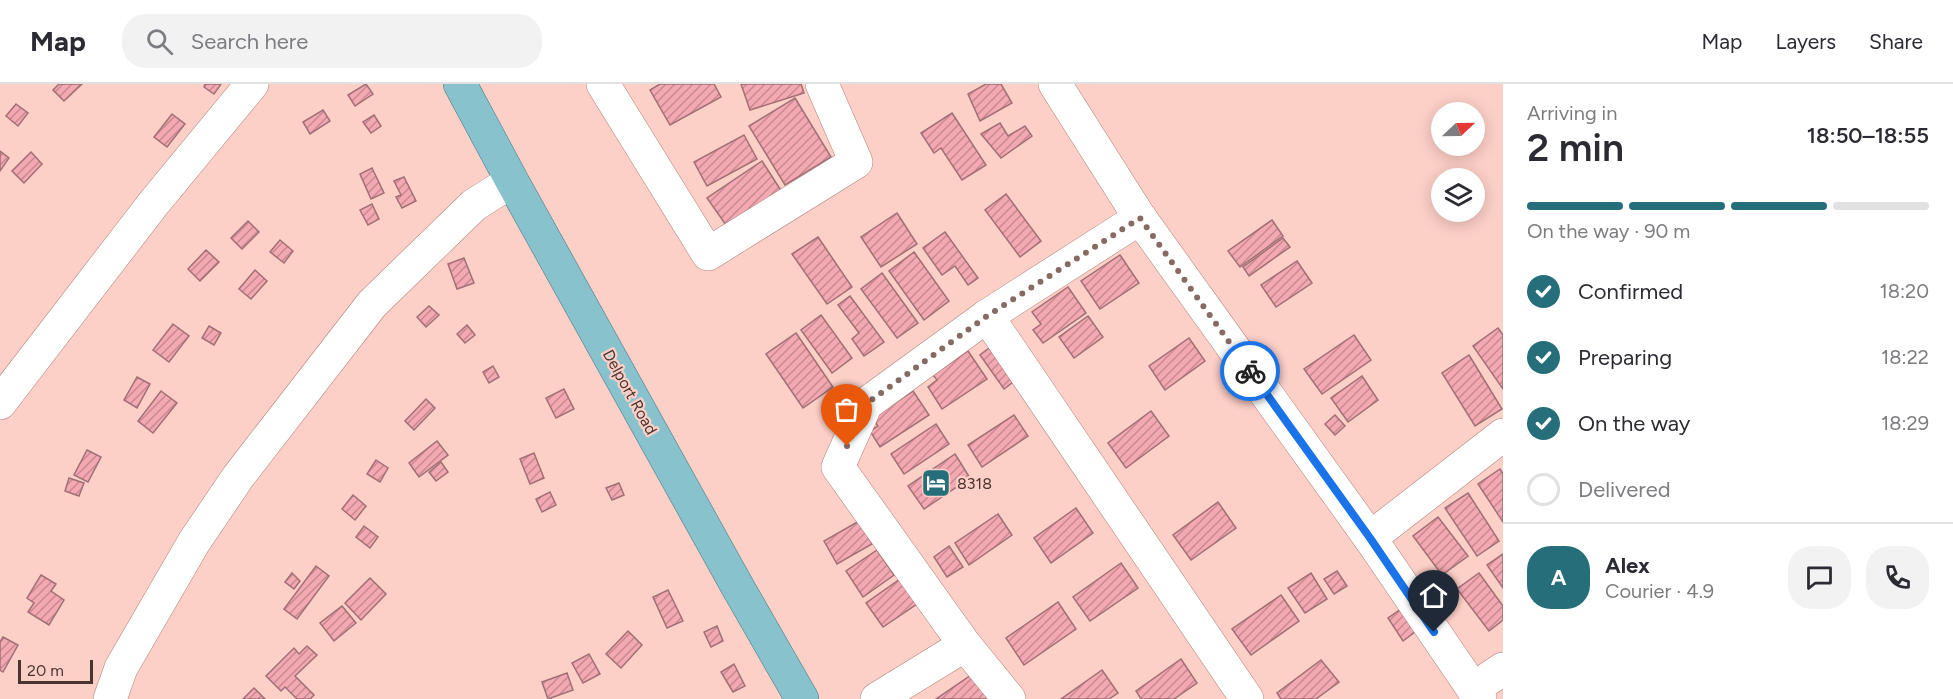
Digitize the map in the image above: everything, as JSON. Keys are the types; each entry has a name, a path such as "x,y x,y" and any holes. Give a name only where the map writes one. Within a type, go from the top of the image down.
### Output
{"main road":[{"name":"Delport Road","path":"460,84 799,698"}],"street":[{"path":"0,403 153,204 252,84"},
{"path":"603,84 708,254 856,162 822,84"},
{"path":"1054,84 1140,218 1370,538 1476,694 1503,669"},
{"path":"110,699 121,668 194,542 238,477 372,304 474,205 512,181"},
{"path":"1009,699 965,645 838,467 866,404 987,316 1140,218"},
{"path":"987,316 1247,699"},
{"path":"1370,538 1503,435"},
{"path":"877,699 965,645"}],"building":[{"path":"59,84 82,84 64,101 53,90"},
{"path":"205,84 221,84 214,94 204,87"},
{"path":"366,84 373,94 355,106 348,95"},
{"path":"660,84 714,84 721,97 670,125 650,90"},
{"path":"741,84 801,84 804,93 750,110"},
{"path":"986,84 1001,84 1012,103 980,121 968,94"},
{"path":"795,98 831,157 785,185 749,126"},
{"path":"16,104 28,113 18,126 6,116"},
{"path":"323,110 330,121 310,134 303,122"},
{"path":"952,113 986,165 962,180 941,148 934,153 921,133"},
{"path":"172,114 185,124 167,147 154,137"},
{"path":"374,115 381,126 371,133 363,122"},
{"path":"1000,123 1008,136 1025,126 1032,136 1001,158 981,134"},
{"path":"744,135 757,159 707,186 694,162"},
{"path":"0,151 9,158 0,171"},
{"path":"31,152 42,164 24,183 12,171"},
{"path":"762,161 782,192 726,225 707,198"},
{"path":"372,168 384,193 371,199 360,174"},
{"path":"404,177 416,201 402,208 396,197 401,195 394,181"},
{"path":"1006,194 1041,241 1020,257 985,210"},
{"path":"372,204 379,219 368,225 360,210"},
{"path":"897,213 917,244 881,267 861,237"},
{"path":"1272,220 1283,236 1240,267 1228,251"},
{"path":"248,221 259,232 242,249 231,238"},
{"path":"945,232 978,278 968,285 955,266 942,275 923,248"},
{"path":"818,237 852,287 827,304 792,254"},
{"path":"1283,238 1290,247 1249,276 1243,267"},
{"path":"280,240 293,251 284,263 270,252"},
{"path":"206,250 219,262 200,281 188,269"},
{"path":"914,252 949,301 924,320 889,271"},
{"path":"1120,255 1139,283 1100,309 1081,281"},
{"path":"464,258 474,283 457,289 448,264"},
{"path":"1297,261 1312,283 1276,307 1261,285"},
{"path":"255,270 267,281 251,299 239,289"},
{"path":"882,273 918,323 897,338 861,289"},
{"path":"1068,287 1086,313 1043,343 1033,330 1041,324 1032,312"},
{"path":"850,296 884,342 864,356 852,339 859,333 838,305"},
{"path":"429,306 439,315 426,327 417,317"},
{"path":"821,315 852,358 832,373 801,330"},
{"path":"1088,316 1103,337 1074,358 1059,337"},
{"path":"173,324 189,336 169,362 153,350"},
{"path":"467,325 475,335 465,343 457,334"},
{"path":"209,326 221,333 214,345 202,338"},
{"path":"1498,328 1503,335 1503,389 1473,346"},
{"path":"796,333 833,387 803,408 766,354"},
{"path":"1354,335 1371,360 1322,394 1304,369"},
{"path":"1189,338 1205,361 1165,390 1149,366"},
{"path":"993,345 1017,379 1004,389 980,355"},
{"path":"968,351 987,379 942,409 928,387 937,380 933,375"},
{"path":"1469,355 1502,409 1475,426 1442,373"},
{"path":"493,366 499,377 489,383 483,372"},
{"path":"1362,376 1378,400 1348,422 1331,398"},
{"path":"137,377 150,384 137,408 124,400"},
{"path":"564,389 574,409 556,418 546,398"},
{"path":"161,391 177,403 153,433 138,421"},
{"path":"913,391 929,415 880,447 870,431 878,426 872,418"},
{"path":"426,399 435,408 414,430 405,421"},
{"path":"1151,411 1169,436 1126,468 1108,443"},
{"path":"1014,415 1028,436 982,467 968,445"},
{"path":"1335,415 1345,426 1335,435 1325,424"},
{"path":"936,424 949,444 904,474 891,454"},
{"path":"437,441 448,455 419,477 409,463"},
{"path":"87,450 101,457 88,482 74,475"},
{"path":"534,453 544,478 530,484 520,459"},
{"path":"955,454 970,478 924,509 908,486"},
{"path":"376,460 388,468 380,482 367,474"},
{"path":"441,462 448,472 436,481 429,472"},
{"path":"1500,469 1503,474 1503,522 1478,484"},
{"path":"69,478 84,483 79,496 65,491"},
{"path":"619,483 624,495 612,500 606,488"},
{"path":"550,492 556,505 542,512 536,499"},
{"path":"1468,493 1499,541 1477,556 1445,508"},
{"path":"353,495 366,506 355,520 342,509"},
{"path":"1218,502 1236,528 1191,560 1173,535"},
{"path":"1076,508 1093,533 1051,563 1034,538"},
{"path":"998,514 1012,535 969,565 955,543"},
{"path":"1438,517 1468,556 1442,575 1413,536"},
{"path":"859,521 872,544 837,564 824,541"},
{"path":"364,526 378,537 370,548 356,537"},
{"path":"949,546 963,567 947,577 934,557"},
{"path":"877,550 894,575 863,597 846,571"},
{"path":"1503,554 1503,588 1487,565"},
{"path":"1121,563 1138,588 1090,621 1073,597"},
{"path":"316,566 329,576 297,619 284,609"},
{"path":"1337,571 1347,586 1334,594 1324,579"},
{"path":"292,573 300,581 294,589 285,582"},
{"path":"1311,573 1327,599 1305,613 1288,588"},
{"path":"1479,573 1503,606 1503,620 1489,631 1457,589"},
{"path":"41,575 56,584 51,591 64,600 49,625 28,612 34,603 27,598"},
{"path":"370,578 386,594 361,620 345,603"},
{"path":"900,579 917,604 883,627 866,603"},
{"path":"668,590 683,621 667,628 653,597"},
{"path":"1281,595 1299,621 1251,655 1232,629"},
{"path":"1058,602 1076,629 1024,665 1006,638"},
{"path":"342,606 356,623 334,641 320,623"},
{"path":"1401,609 1416,631 1403,641 1388,618"},
{"path":"717,626 723,641 711,647 704,632"},
{"path":"628,631 642,645 621,668 606,654"},
{"path":"3,637 18,645 3,672 0,670 0,642"},
{"path":"307,646 317,655 295,676 314,695 310,699 297,699 285,687 281,691 266,676 294,648 299,654"},
{"path":"589,654 600,674 583,683 572,663"},
{"path":"1181,659 1197,683 1174,699 1141,699 1136,691"},
{"path":"1321,660 1339,682 1316,699 1281,699 1277,693"},
{"path":"734,664 745,686 733,692 721,672"},
{"path":"1102,670 1118,693 1109,699 1061,699"},
{"path":"977,671 993,695 987,699 936,699"},
{"path":"567,673 573,690 548,699 542,682"},
{"path":"254,688 265,699 243,699"}],"way so far":[{"path":"847,446 866,404 987,316 1140,218 1250,371"}],"place":[{"name":"8318","path":"936,483"}],"route":[{"path":"1250,371 1370,538 1434,632"}]}
